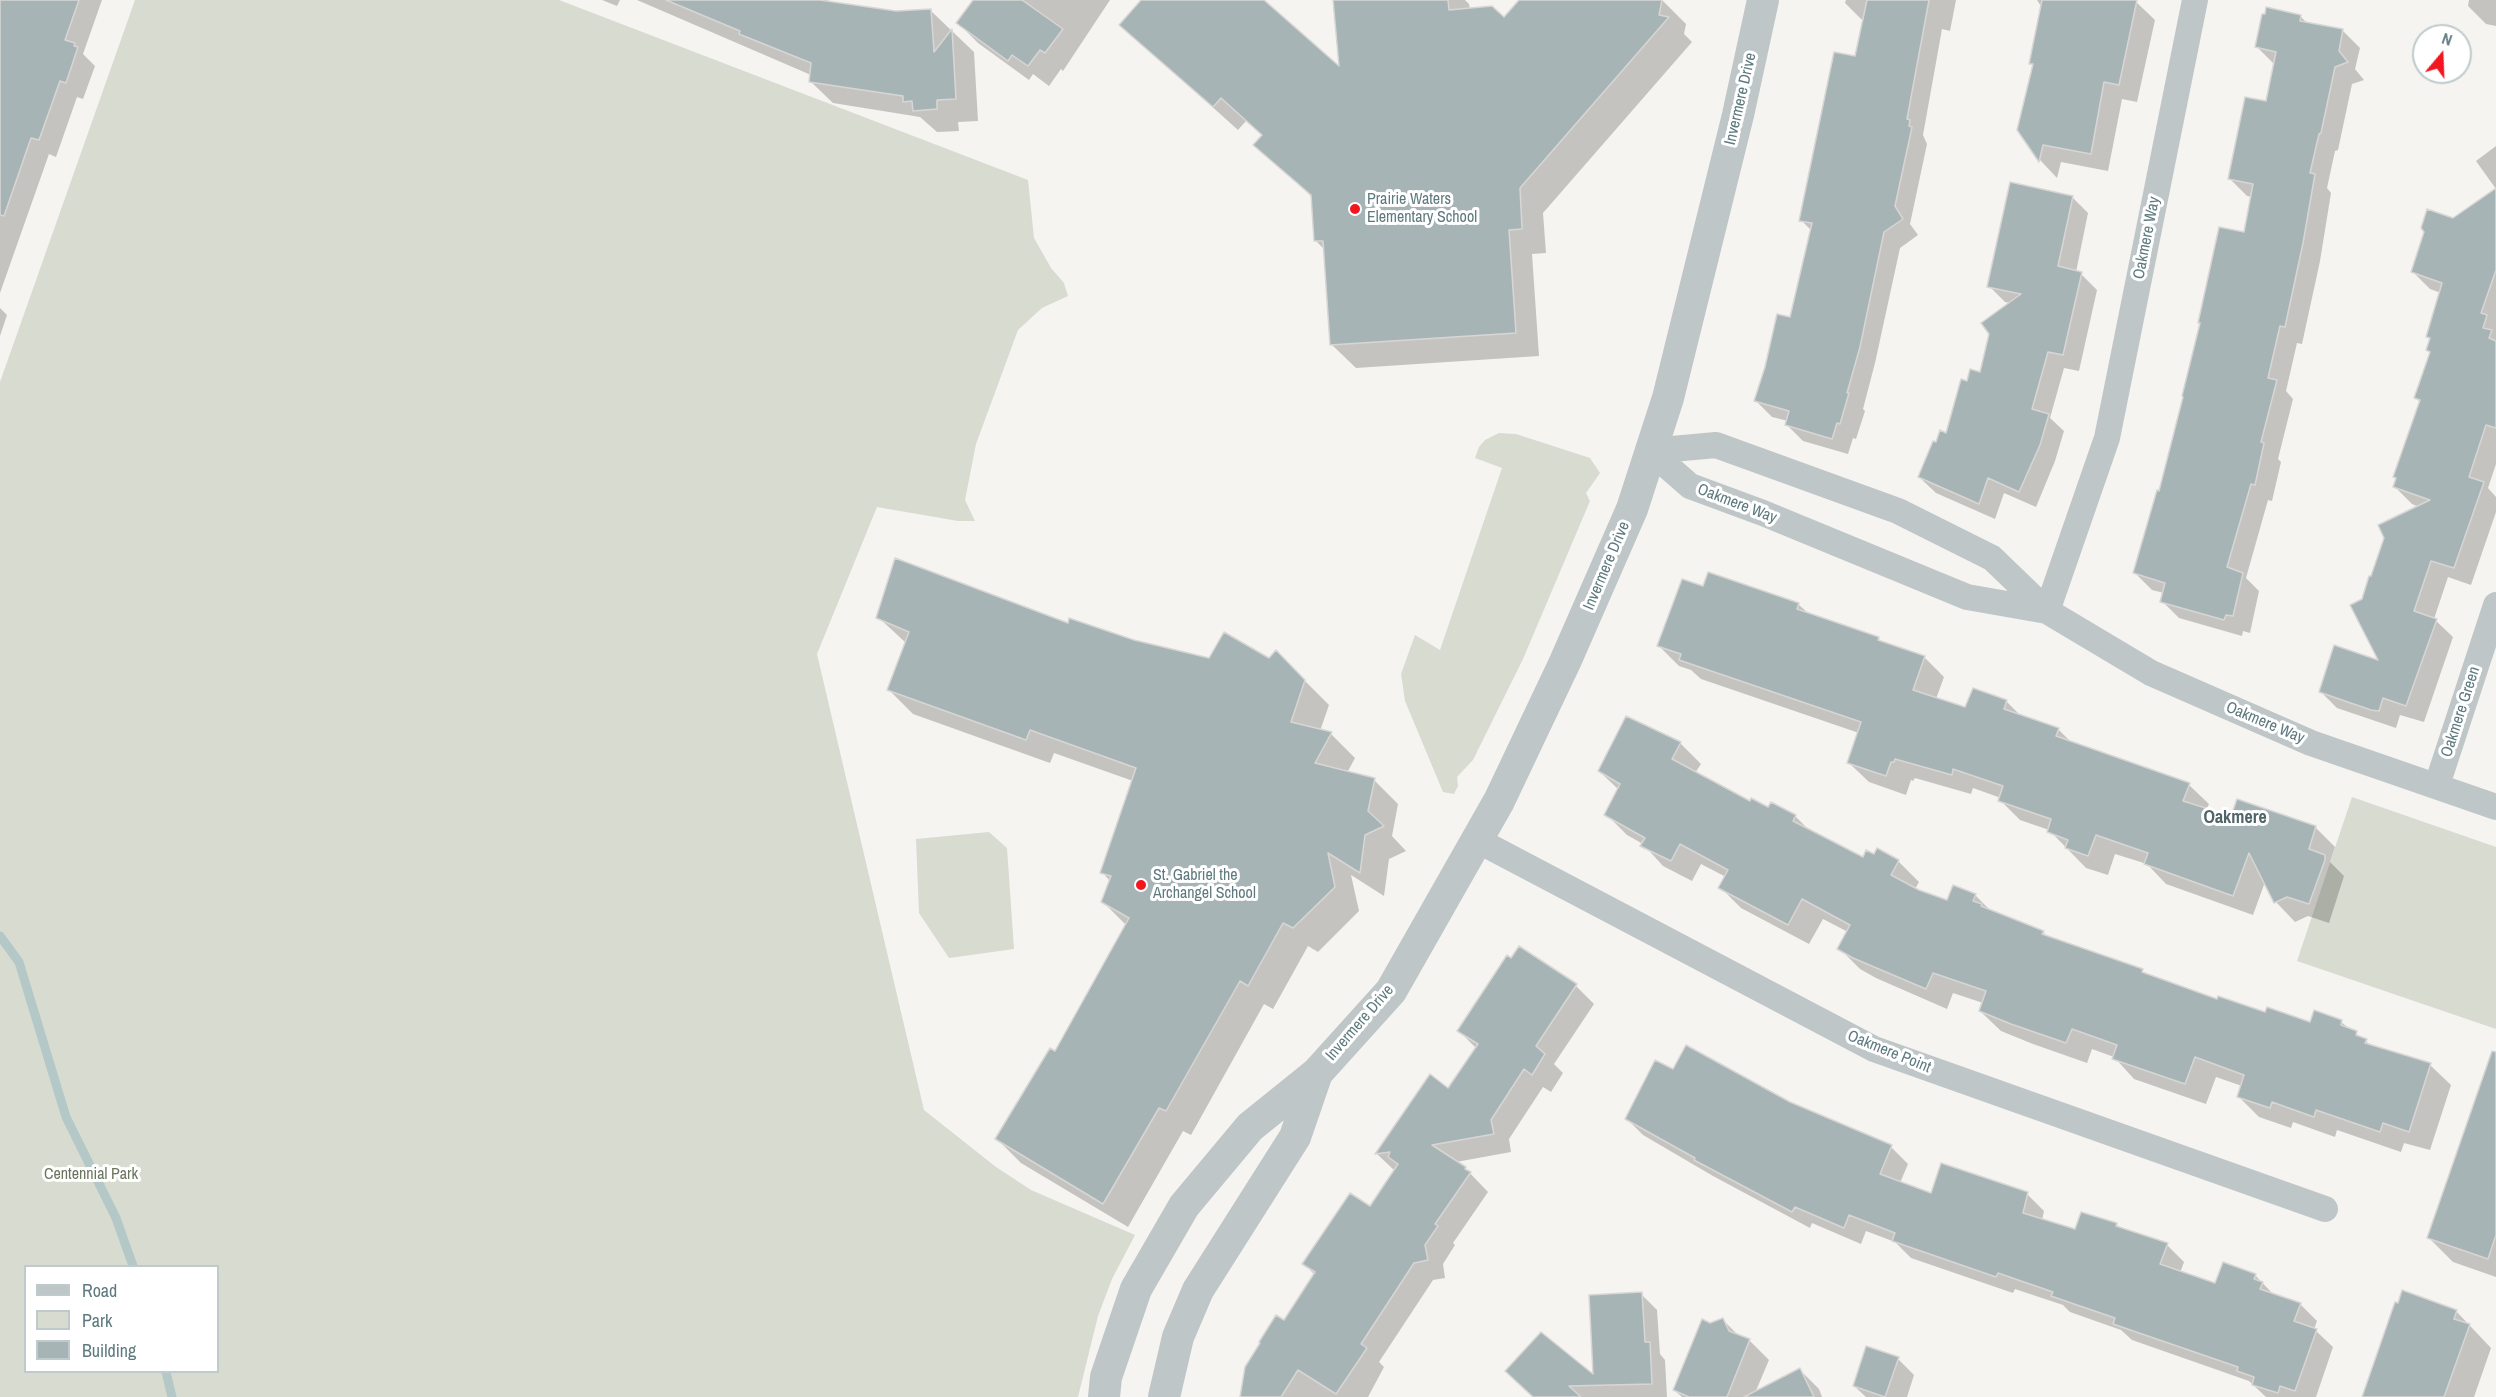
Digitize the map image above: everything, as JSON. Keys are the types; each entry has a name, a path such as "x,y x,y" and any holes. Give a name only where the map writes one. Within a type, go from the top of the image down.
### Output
{"street":[{"name":"Invermere Drive","path":"1104,1397 1106,1377 1136,1289 1184,1206 1250,1127 1317,1073 1391,991 1499,801 1566,662 1632,509 1668,398 1735,126 1763,0"},
{"name":"Oakmere Way","path":"2047,611 2107,438 2195,0"},
{"name":"Oakmere Way","path":"1650,451 1716,445 1898,511 1992,558 2047,611 2151,674 2311,743 2438,785 2496,807"},
{"name":"Oakmere Way","path":"1650,451 1690,486 1763,513 1968,597 2047,611"},
{"name":"Oakmere Green","path":"2438,785 2496,605"},
{"name":"Oakmere Point","path":"1477,840 1874,1049 2325,1209"},
{"name":"Invermere Drive","path":"1164,1397 1178,1337 1198,1290 1295,1137 1317,1073"}],"green space":[{"name":"Centennial Park","path":"135,0 559,0 1028,180 1034,238 1051,268 1064,283 1068,296 1042,308 1018,330 976,444 965,500 975,521 958,521 877,507 817,654 924,1110 996,1167 1031,1190 1135,1235 1112,1279 1098,1316 1078,1397 0,1397 0,382"},
{"path":"1499,433 1516,434 1590,458 1600,473 1586,493 1590,501 1523,659 1473,760 1457,777 1458,786 1454,794 1443,792 1405,701 1401,674 1415,635 1440,650 1502,468 1475,458 1479,447 1485,440"},
{"path":"2352,797 2496,847 2496,1029 2297,961"},
{"path":"989,832 1007,848 1014,949 949,958 919,913 916,839"}],"building":[{"path":"0,0 79,0 65,40 75,43 74,46 78,47 66,83 60,81 39,140 31,138 4,216 0,215"},
{"path":"666,0 820,0 896,11 931,9 934,52 952,29 956,99 937,100 937,109 913,111 912,101 903,102 903,96 809,82 811,63 739,34 740,31"},
{"path":"973,0 1022,0 1063,29 1045,53 1040,50 1028,66 1012,55 1008,61 956,23"},
{"path":"1141,0 1264,0 1339,66 1333,0 1448,0 1449,10 1492,6 1504,17 1519,0 1662,0 1659,15 1669,17 1520,188 1522,229 1509,230 1516,333 1330,345 1323,241 1314,241 1311,195 1253,145 1262,135 1221,98 1213,107 1119,25"},
{"path":"1867,0 1929,0 1907,119 1910,120 1909,126 1912,127 1895,206 1903,219 1884,232 1860,347 1847,393 1849,393 1840,424 1837,423 1832,439 1785,425 1789,411 1754,401 1765,367 1777,314 1790,317 1812,223 1799,221 1834,52 1855,56"},
{"path":"2042,0 2137,0 2119,85 2104,82 2091,154 2043,145 2039,162 2017,130 2033,64 2029,64"},
{"path":"2266,7 2301,15 2300,21 2343,29 2339,51 2348,62 2335,67 2310,173 2315,174 2303,243 2285,327 2280,326 2268,378 2277,380 2261,442 2264,443 2255,485 2251,484 2227,567 2243,573 2233,616 2226,615 2224,620 2160,602 2165,583 2133,573 2157,490 2159,491 2183,397 2219,227 2244,232 2253,184 2228,179 2245,97 2266,101 2276,52 2255,47 2262,14 2265,14"},
{"path":"2010,182 2073,196 2058,266 2082,272 2063,355 2048,352 2032,409 2049,414 2040,445 2019,492 1988,478 1979,504 1918,477 1940,430 1946,433 1961,379 1967,381 1970,369 1980,372 1989,334 1981,323 2021,294 1987,287"},
{"path":"2496,188 2496,270 2481,313 2487,315 2483,328 2492,330 2489,338 2496,341 2496,428 2486,425 2469,477 2484,482 2454,568 2431,561 2414,611 2437,619 2406,706 2383,698 2379,711 2371,710 2319,692 2334,645 2378,660 2350,605 2362,599 2369,576 2371,576 2384,538 2378,525 2430,500 2393,487 2396,478 2393,477 2420,400 2414,398 2430,352 2426,350 2430,338 2426,337 2442,283 2411,272 2424,232 2421,228 2427,209 2453,218"},
{"path":"895,558 1068,623 1069,618 1134,640 1209,658 1224,632 1269,658 1276,650 1305,680 1291,722 1332,732 1315,763 1375,778 1368,811 1384,826 1365,835 1360,873 1328,853 1335,887 1293,928 1283,923 1248,986 1240,981 1166,1111 1159,1108 1103,1204 995,1139 1050,1048 1055,1051 1129,918 1101,902 1111,876 1100,873 1136,768 1030,730 1026,740 887,690 909,632 876,618"},
{"path":"1708,572 1799,603 1797,609 1879,637 1878,640 1925,656 1913,690 1965,707 1973,688 2007,700 2004,709 2059,728 2056,736 2190,783 2183,801 2231,816 2237,799 2316,826 2309,849 2325,855 2325,860 2309,904 2287,897 2274,903 2249,853 2233,896 2144,864 2148,853 2096,835 2088,856 2065,848 2068,840 2047,832 2051,819 1998,801 2003,786 1953,769 1952,775 1895,759 1891,762 1886,776 1847,763 1861,722 1679,660 1681,654 1657,646 1682,579 1703,586"},
{"path":"1626,716 1681,742 1672,759 1750,801 1751,798 1768,807 1771,802 1796,815 1793,821 1863,857 1866,850 1874,854 1877,848 1899,860 1891,875 1919,890 1947,900 1953,885 1976,894 1973,901 1982,904 1981,906 2044,931 2042,934 2143,969 2142,972 2217,999 2218,996 2265,1012 2267,1007 2310,1022 2314,1010 2342,1020 2341,1025 2357,1031 2356,1035 2367,1039 2365,1043 2431,1063 2409,1132 2383,1123 2380,1132 2316,1110 2314,1117 2272,1102 2270,1108 2237,1097 2244,1075 2195,1057 2185,1084 2112,1059 2117,1045 2072,1029 2066,1043 2011,1024 1979,1011 1986,991 1933,973 1926,989 1837,949 1850,925 1802,899 1788,925 1718,888 1728,870 1680,844 1671,861 1640,846 1645,838 1604,815 1620,784 1598,771"},
{"path":"1519,946 1577,984 1536,1046 1545,1054 1532,1075 1524,1069 1491,1120 1494,1134 1432,1145 1471,1172 1435,1224 1438,1226 1425,1245 1428,1260 1414,1263 1361,1344 1367,1348 1336,1394 1298,1370 1281,1397 1240,1397 1245,1367 1259,1342 1276,1315 1284,1320 1315,1272 1302,1264 1350,1193 1370,1206 1398,1164 1388,1157 1390,1152 1375,1154 1430,1074 1448,1088 1478,1044 1457,1031 1507,955 1511,958"},
{"path":"1686,1045 1790,1102 1892,1145 1880,1174 1931,1193 1941,1163 2028,1192 2023,1213 2075,1229 2081,1212 2168,1243 2160,1264 2215,1283 2223,1262 2256,1274 2254,1279 2263,1282 2260,1289 2301,1303 2294,1321 2317,1329 2295,1391 2280,1386 2278,1393 2252,1385 2254,1377 2237,1371 2238,1367 2113,1324 2115,1318 2051,1296 2053,1292 1998,1273 1996,1277 1892,1241 1895,1233 1849,1215 1844,1228 1795,1207 1792,1212 1694,1160 1695,1158 1625,1119 1655,1060 1673,1069"},
{"path":"2492,1051 2496,1052 2496,1235 2488,1259 2427,1238"},
{"path":"2402,1290 2457,1310 2454,1319 2470,1324 2444,1397 2362,1397 2395,1302 2398,1303"},
{"path":"1642,1292 1645,1342 1650,1342 1652,1384 1569,1386 1581,1397 1533,1397 1505,1371 1541,1332 1593,1374 1589,1295"},
{"path":"1723,1318 1729,1331 1750,1339 1727,1397 1689,1397 1673,1390 1702,1319 1710,1323"},
{"path":"1866,1346 1899,1357 1885,1397 1853,1386"},
{"path":"1800,1368 1814,1397 1744,1397"}],"waterway":[{"path":"0,936 19,962 66,1117 116,1218 133,1265"},
{"path":"166,1373 172,1397"}],"place":[{"name":"Prairie Waters Elementary School","path":"1355,209"},
{"name":"St. Gabriel the Archangel School","path":"1141,885"}],"district":[{"name":"Oakmere","path":"2235,818"}]}
